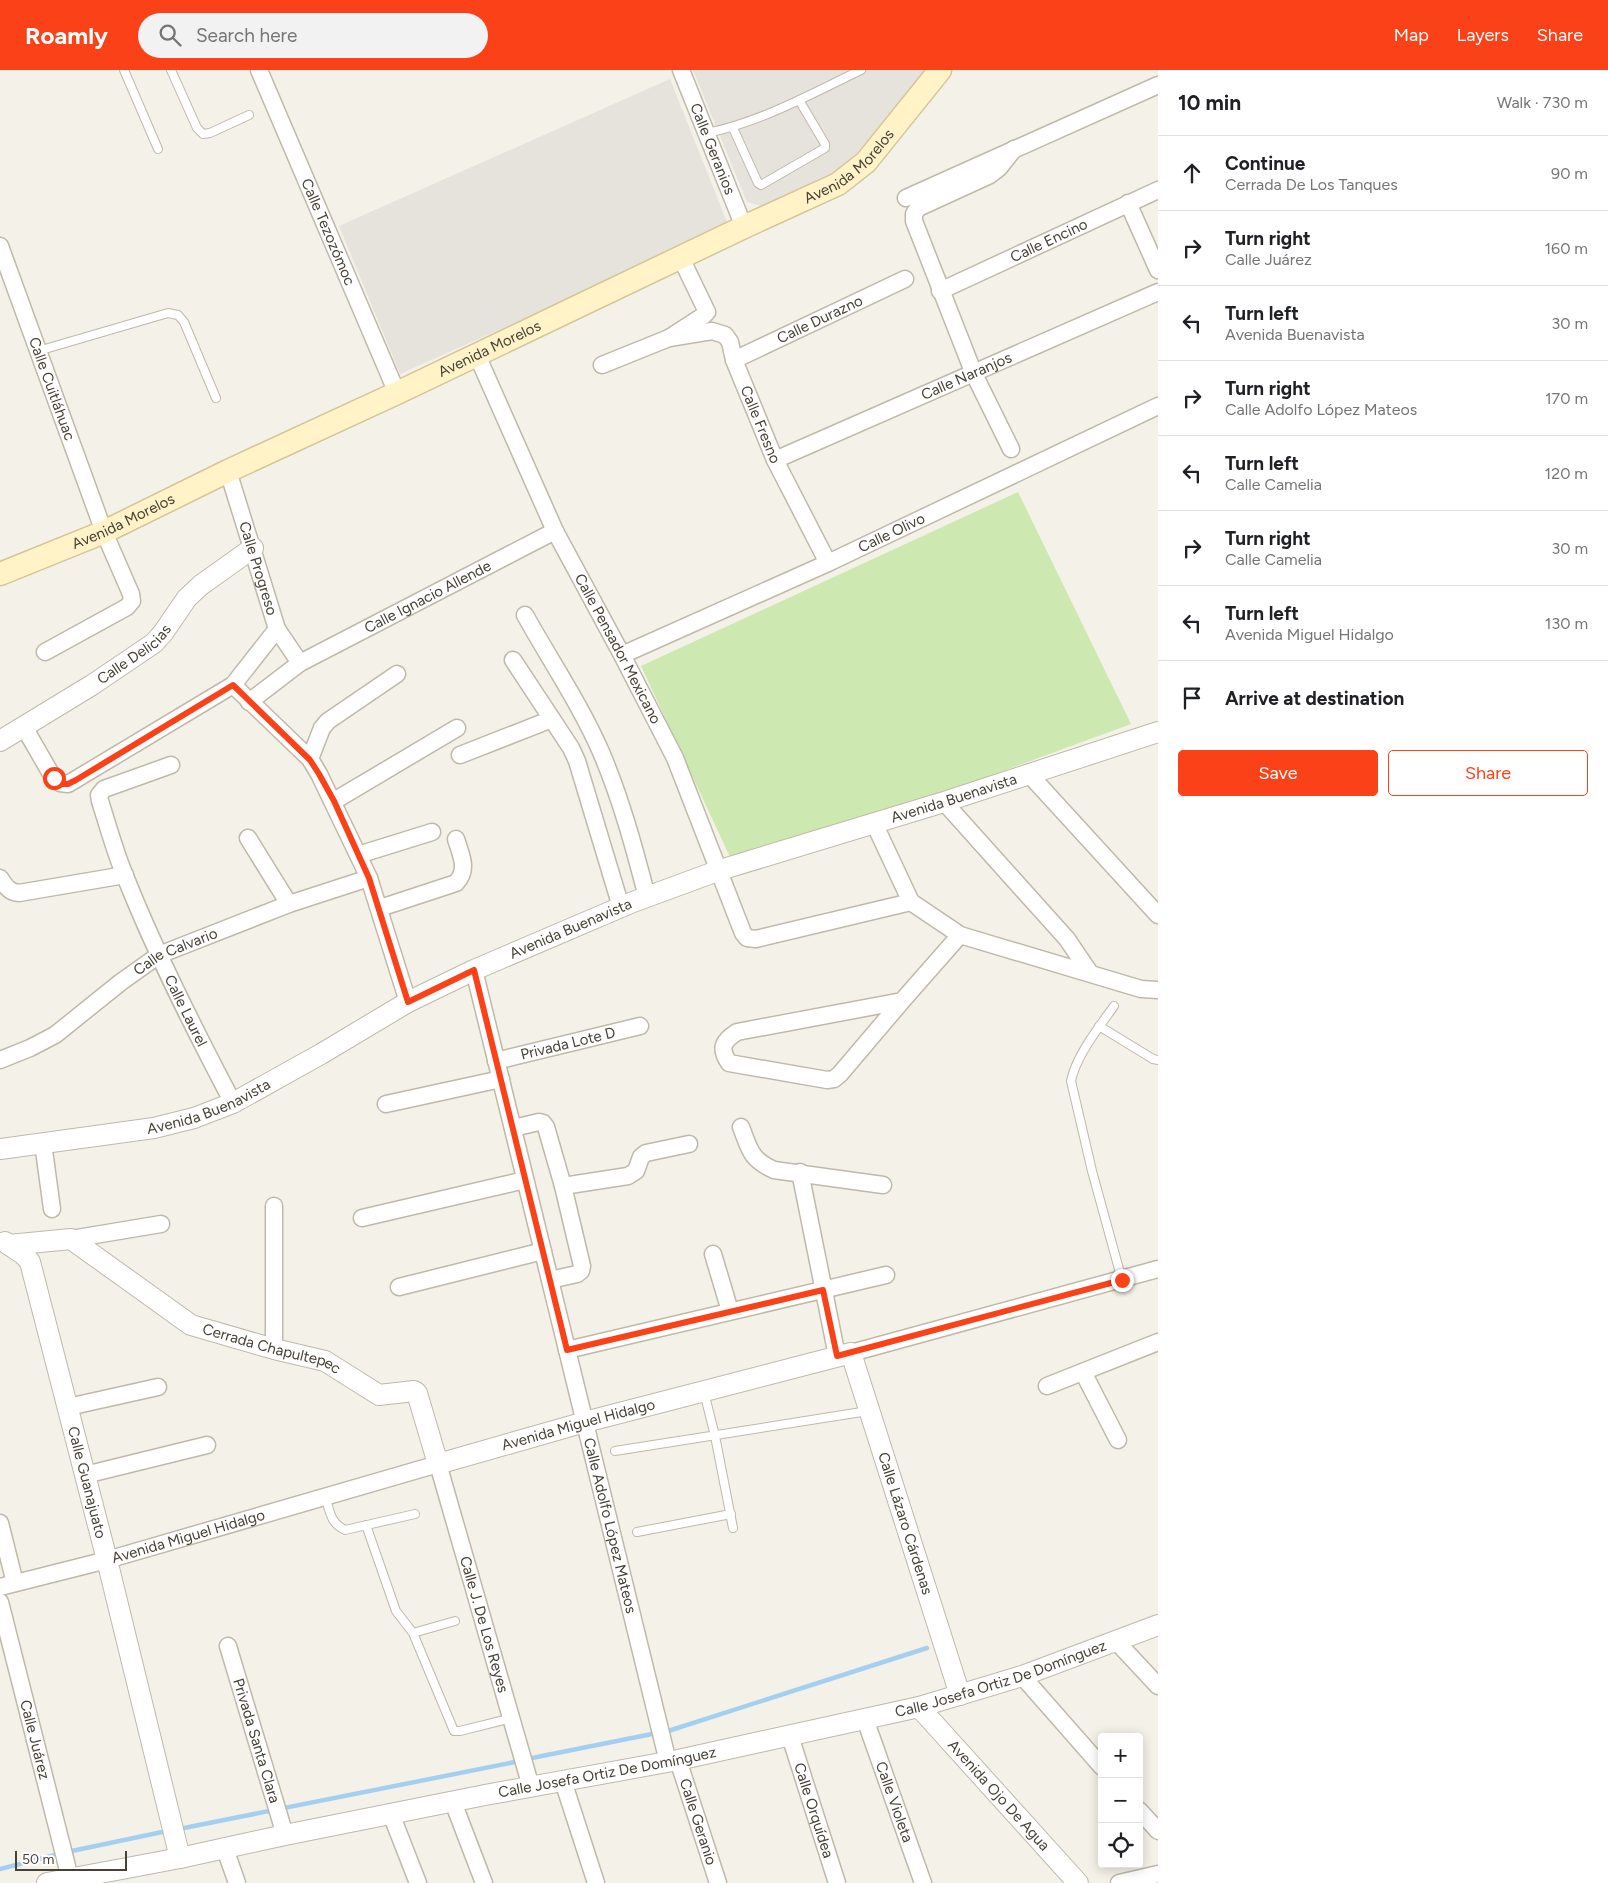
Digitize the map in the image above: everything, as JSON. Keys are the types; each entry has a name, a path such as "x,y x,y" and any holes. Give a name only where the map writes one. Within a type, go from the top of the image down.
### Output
{"main road":[{"name":"Avenida Morelos","path":"0,574 104,532 228,471 838,184 855,172 885,140 940,70"}],"street":[{"name":"Calle Tezozómoc","path":"259,70 397,393"},
{"name":"Calle Geranios","path":"682,70 744,227"},
{"path":"906,198 1158,85"},
{"path":"1011,449 974,374 940,291 914,221 914,214 918,208 990,174 999,168 1014,149"},
{"name":"Calle Encino","path":"940,291 1158,190"},
{"path":"1128,203 1158,270"},
{"name":"Calle Cuitláhuac","path":"0,246 104,532 131,594 132,601 127,607 45,652"},
{"path":"602,365 669,338 704,316 707,312 681,258"},
{"name":"Calle Durazno","path":"734,360 905,279"},
{"name":"Calle Naranjos","path":"775,460 1158,294"},
{"name":"Calle Fresno","path":"669,338 712,331 726,335 730,342 734,360 775,460 828,563"},
{"name":"Calle Pensador Mexicano","path":"477,355 555,532 675,758 743,933 748,938 756,939 911,902"},
{"name":"Calle Olivo","path":"622,655 828,563 1158,406"},
{"name":"Calle Progreso","path":"228,471 277,629 300,662"},
{"name":"Calle Ignacio Allende","path":"250,702 300,662 555,532"},
{"name":"Calle Delicias","path":"0,742 92,685 154,643 201,584 253,548"},
{"path":"525,615 591,731 601,753 626,818 647,897"},
{"path":"24,727 54,778 60,784 68,784 233,685 277,629"},
{"path":"513,660 571,748 577,761 621,907"},
{"path":"310,760 322,728 328,721 397,674"},
{"path":"233,685 310,760 334,801 369,878 408,1002"},
{"path":"460,755 552,719"},
{"path":"334,801 457,728"},
{"name":"Avenida Buenavista","path":"0,1149 154,1128 194,1118 233,1103 321,1054 408,1002 474,970 621,907 720,870 944,802 1028,773 1155,738"},
{"name":"Calle Laurel","path":"171,765 104,789 99,795 125,875 159,955 183,1007 233,1103"},
{"path":"1028,773 1158,915"},
{"path":"944,802 1067,939 1090,973"},
{"path":"874,823 911,902 960,936 1141,989 1158,990"},
{"path":"358,855 432,832"},
{"path":"248,838 288,904"},
{"path":"380,908 456,883 463,876 464,868 456,839"},
{"path":"0,878 12,892 19,893 125,875"},
{"name":"Calle Calvario","path":"0,1060 55,1035 121,982 159,955 288,904 369,878"},
{"path":"902,1002 737,1032 728,1038 724,1045 724,1055 730,1062 827,1080 834,1078 840,1074 960,936"},
{"name":"Calle Adolfo López Mateos","path":"474,970 659,1725 664,1742 673,1761"},
{"name":"Privada Lote D","path":"496,1061 640,1026"},
{"path":"386,1104 501,1079"},
{"path":"513,1128 539,1122 543,1123 546,1127 563,1186 582,1266 581,1271 577,1274 550,1280"},
{"path":"742,1127 752,1156 760,1164 774,1170 800,1172 883,1185"},
{"path":"43,1143 52,1208"},
{"path":"563,1186 628,1176 636,1171 641,1157 646,1153 689,1144"},
{"path":"800,1172 823,1290 844,1355"},
{"path":"362,1218 526,1180"},
{"path":"274,1206 274,1349"},
{"path":"3,1242 71,1238 161,1224"},
{"name":"Cerrada Chapultepec","path":"71,1238 191,1324 274,1349 324,1361 379,1395 414,1391 417,1393 438,1464"},
{"name":"Calle Guanajuato","path":"3,1242 24,1254 30,1262 107,1560 175,1840"},
{"path":"400,1287 543,1251"},
{"path":"713,1254 730,1311"},
{"name":"Avenida Miguel Hidalgo","path":"8,1585 107,1560 585,1422 844,1355 1158,1269"},
{"path":"567,1350 886,1275"},
{"path":"1047,1386 1158,1342"},
{"name":"Calle Lázaro Cárdenas","path":"844,1355 870,1411 960,1695"},
{"path":"1083,1372 1118,1440"},
{"path":"68,1407 158,1387"},
{"path":"85,1475 207,1445"},
{"name":"Calle J. De Los Reyes","path":"438,1464 529,1780"},
{"path":"0,1523 8,1585"},
{"name":"Calle Juárez","path":"0,1602 70,1878"},
{"name":"Calle Josefa Ortiz De Domínguez","path":"47,1883 70,1878 175,1840 225,1849 282,1828 391,1814 453,1802 529,1780 563,1780 673,1761 920,1707 1022,1676 1158,1625"},
{"path":"1116,1641 1158,1686"},
{"name":"Privada Santa Clara","path":"228,1646 282,1828"},
{"path":"1022,1676 1098,1762"},
{"name":"Avenida Ojo De Agua","path":"920,1707 1078,1883"},
{"name":"Calle Violeta","path":"865,1719 923,1883"},
{"name":"Calle Orquídea","path":"790,1736 837,1883"},
{"name":"Calle Geranio","path":"673,1761 718,1883"},
{"path":"563,1780 596,1883"},
{"path":"453,1802 484,1883"},
{"path":"391,1814 418,1883"},
{"path":"1143,1814 1158,1831"},
{"path":"225,1849 236,1883"},
{"path":"1118,1883 1158,1874"}],"lane":[{"path":"124,70 158,149"},
{"path":"171,70 197,128 203,134 210,133 249,115"},
{"path":"707,133 733,128 799,100 861,70"},
{"path":"733,128 758,183 762,185 825,148 825,144 799,100"},
{"path":"38,351 168,313 178,315 184,322 216,398"},
{"path":"1114,1006 1099,1026 1073,1070 1071,1081 1092,1170 1122,1280"},
{"path":"1099,1026 1155,1059 1158,1066"},
{"path":"704,1392 715,1436 733,1528"},
{"path":"615,1451 870,1411"},
{"path":"325,1496 332,1518 337,1526 345,1530 415,1514"},
{"path":"637,1532 731,1514"},
{"path":"366,1525 396,1611 413,1633 454,1731 512,1718"},
{"path":"413,1633 455,1621"}],"shaded area":[{"path":"693,70 926,70 849,164 766,207 747,202"},
{"path":"670,79 729,227 400,374 339,226"}],"green space":[{"path":"1018,492 1131,724 965,785 730,857 641,666"}],"waterway":[{"path":"665,1732 927,1648"},
{"path":"527,1759 657,1733"},
{"path":"179,1829 520,1761"},
{"path":"67,1852 167,1831"},
{"path":"0,1869 59,1854"}],"route":[{"path":"54,778 60,784 68,784 76,780 233,685 310,760 334,801 369,878 408,1002 474,970 567,1350 823,1290 837,1356 1122,1280"}]}
